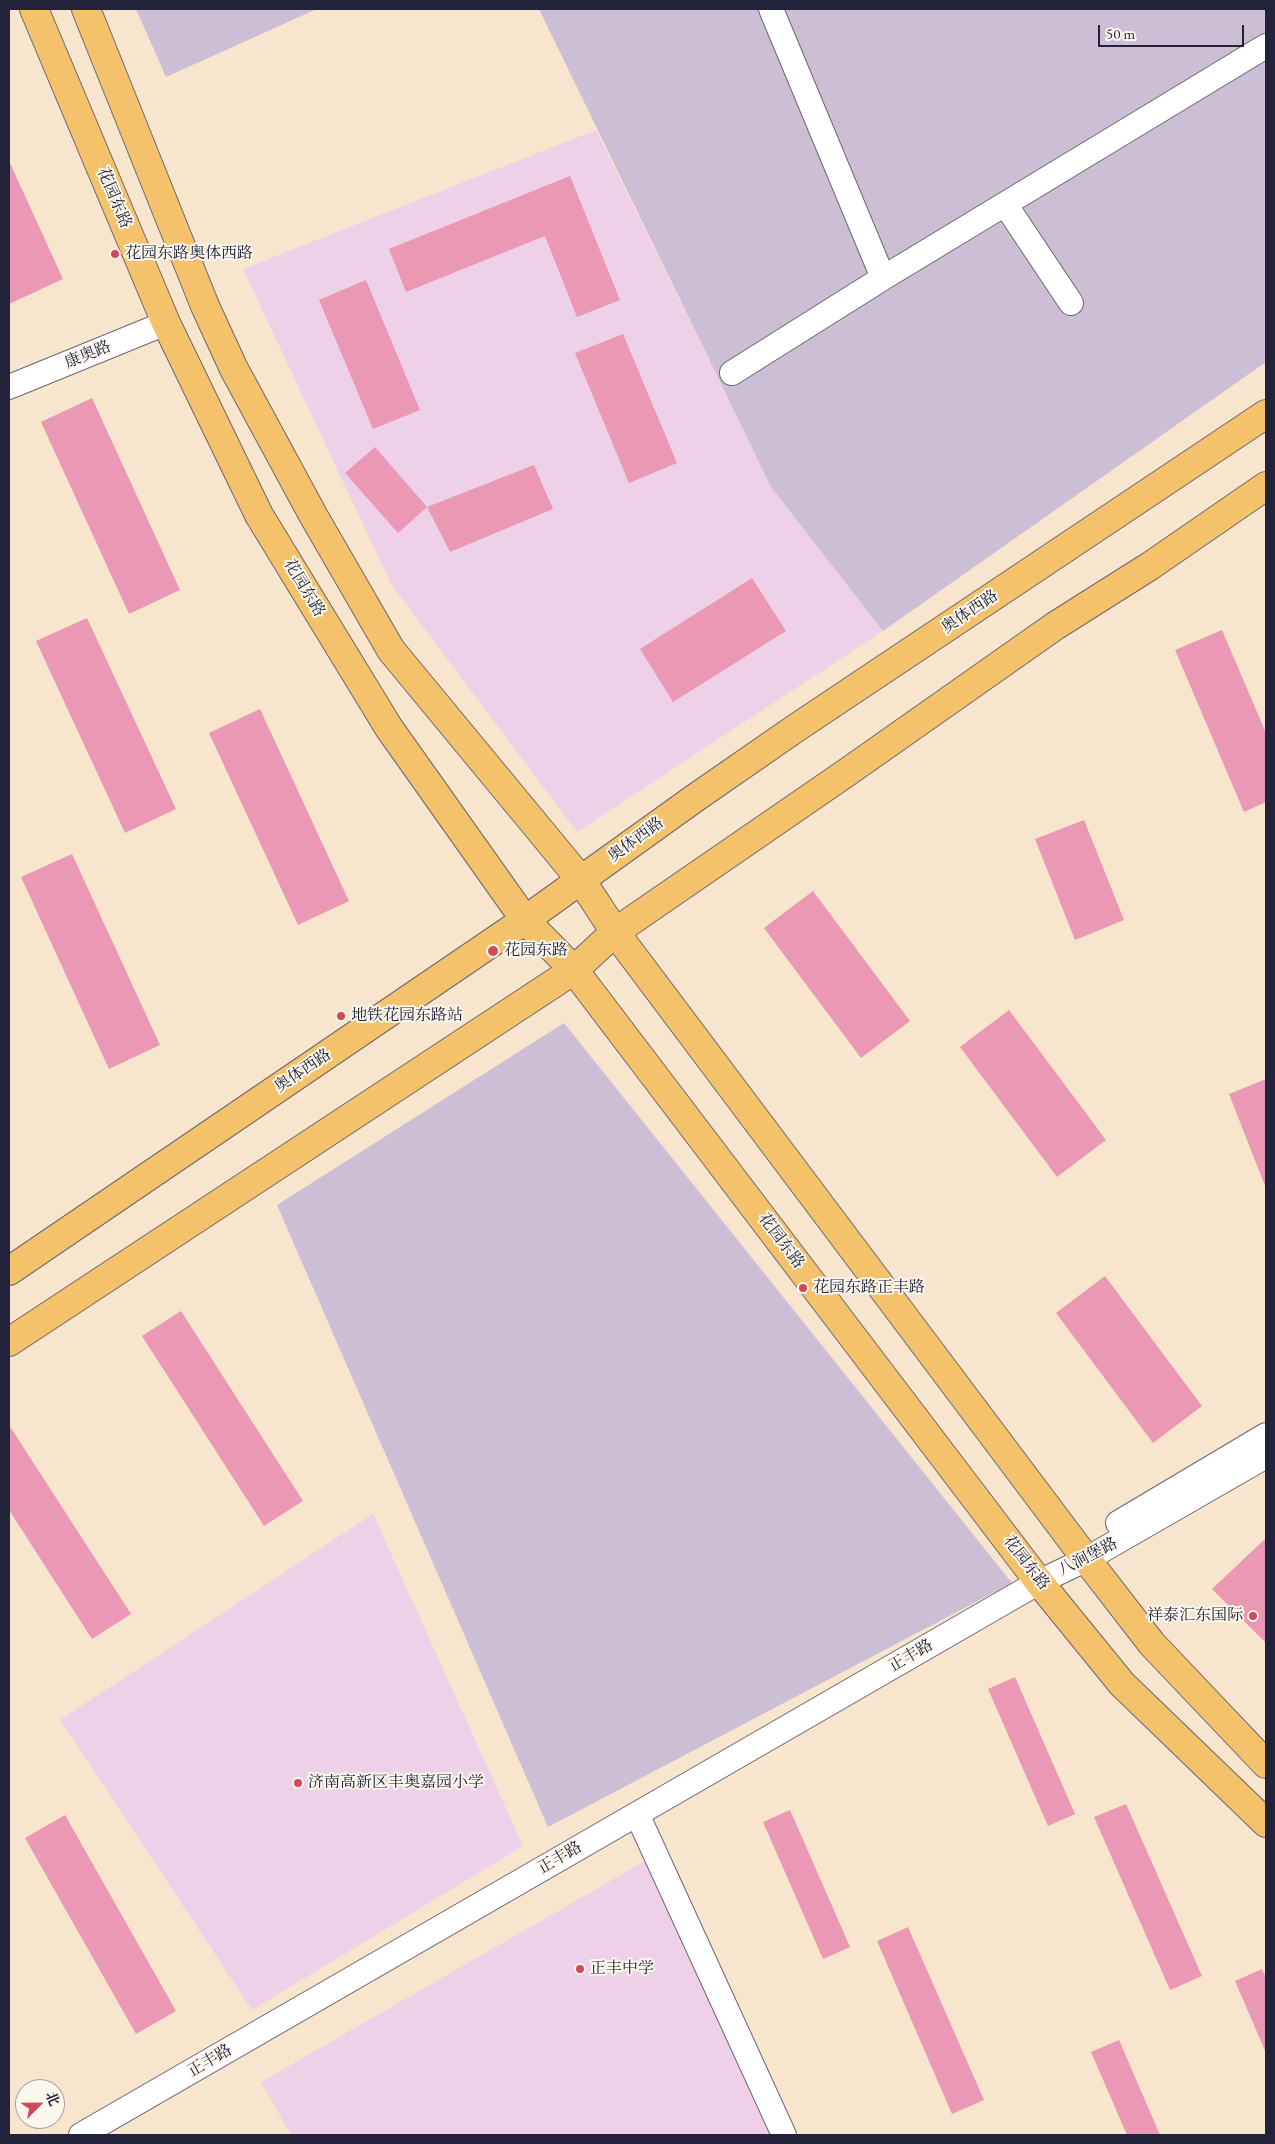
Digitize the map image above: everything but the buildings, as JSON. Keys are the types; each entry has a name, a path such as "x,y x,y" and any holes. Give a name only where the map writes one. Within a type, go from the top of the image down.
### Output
{"main road":[{"name":"花园东路","path":"34,9 166,323 259,515 389,728 525,920 574,970 1039,1582 1122,1684 1266,1823"},
{"path":"86,9 205,306 234,369 313,516 391,650 581,880 615,932 1152,1644 1266,1764"},
{"name":"奥体西路","path":"9,1271 525,920 796,728 1266,414"},
{"path":"9,1342 574,970 615,932 1055,626 1150,566 1266,486"}],"street":[{"path":"771,9 883,278"},
{"path":"732,373 883,278 1266,46"},
{"path":"1005,204 1071,303"},
{"name":"康奥路","path":"9,387 166,323"},
{"name":"八涧堡路","path":"1039,1582 1266,1435"},
{"name":"八涧堡路","path":"1082,1553 1266,1456"},
{"name":"正丰路","path":"81,2135 1039,1582"},
{"path":"637,1814 784,2135"}],"shaded area":[{"path":"136,9 317,9 166,77"},
{"path":"539,9 1266,9 1266,362 883,631 771,487"},
{"path":"596,130 771,487 883,631 577,832 391,584 243,269"},
{"path":"564,1023 1012,1583 548,1827 277,1205"},
{"name":"济南高新区丰奥嘉园小学","path":"373,1514 523,1846 252,2010 60,1720"},
{"name":"正丰中学","path":"652,1857 779,2135 291,2135 261,2082"}],"place":[{"name":"花园东路奥体西路","path":"115,254"},
{"name":"花园东路","path":"493,951"},
{"name":"地铁花园东路站","path":"341,1016"},
{"name":"花园东路正丰路","path":"803,1288"},
{"name":"祥泰汇东国际","path":"1253,1616"},
{"name":"济南高新区丰奥嘉园小学","path":"298,1783"},
{"name":"正丰中学","path":"580,1969"}]}
